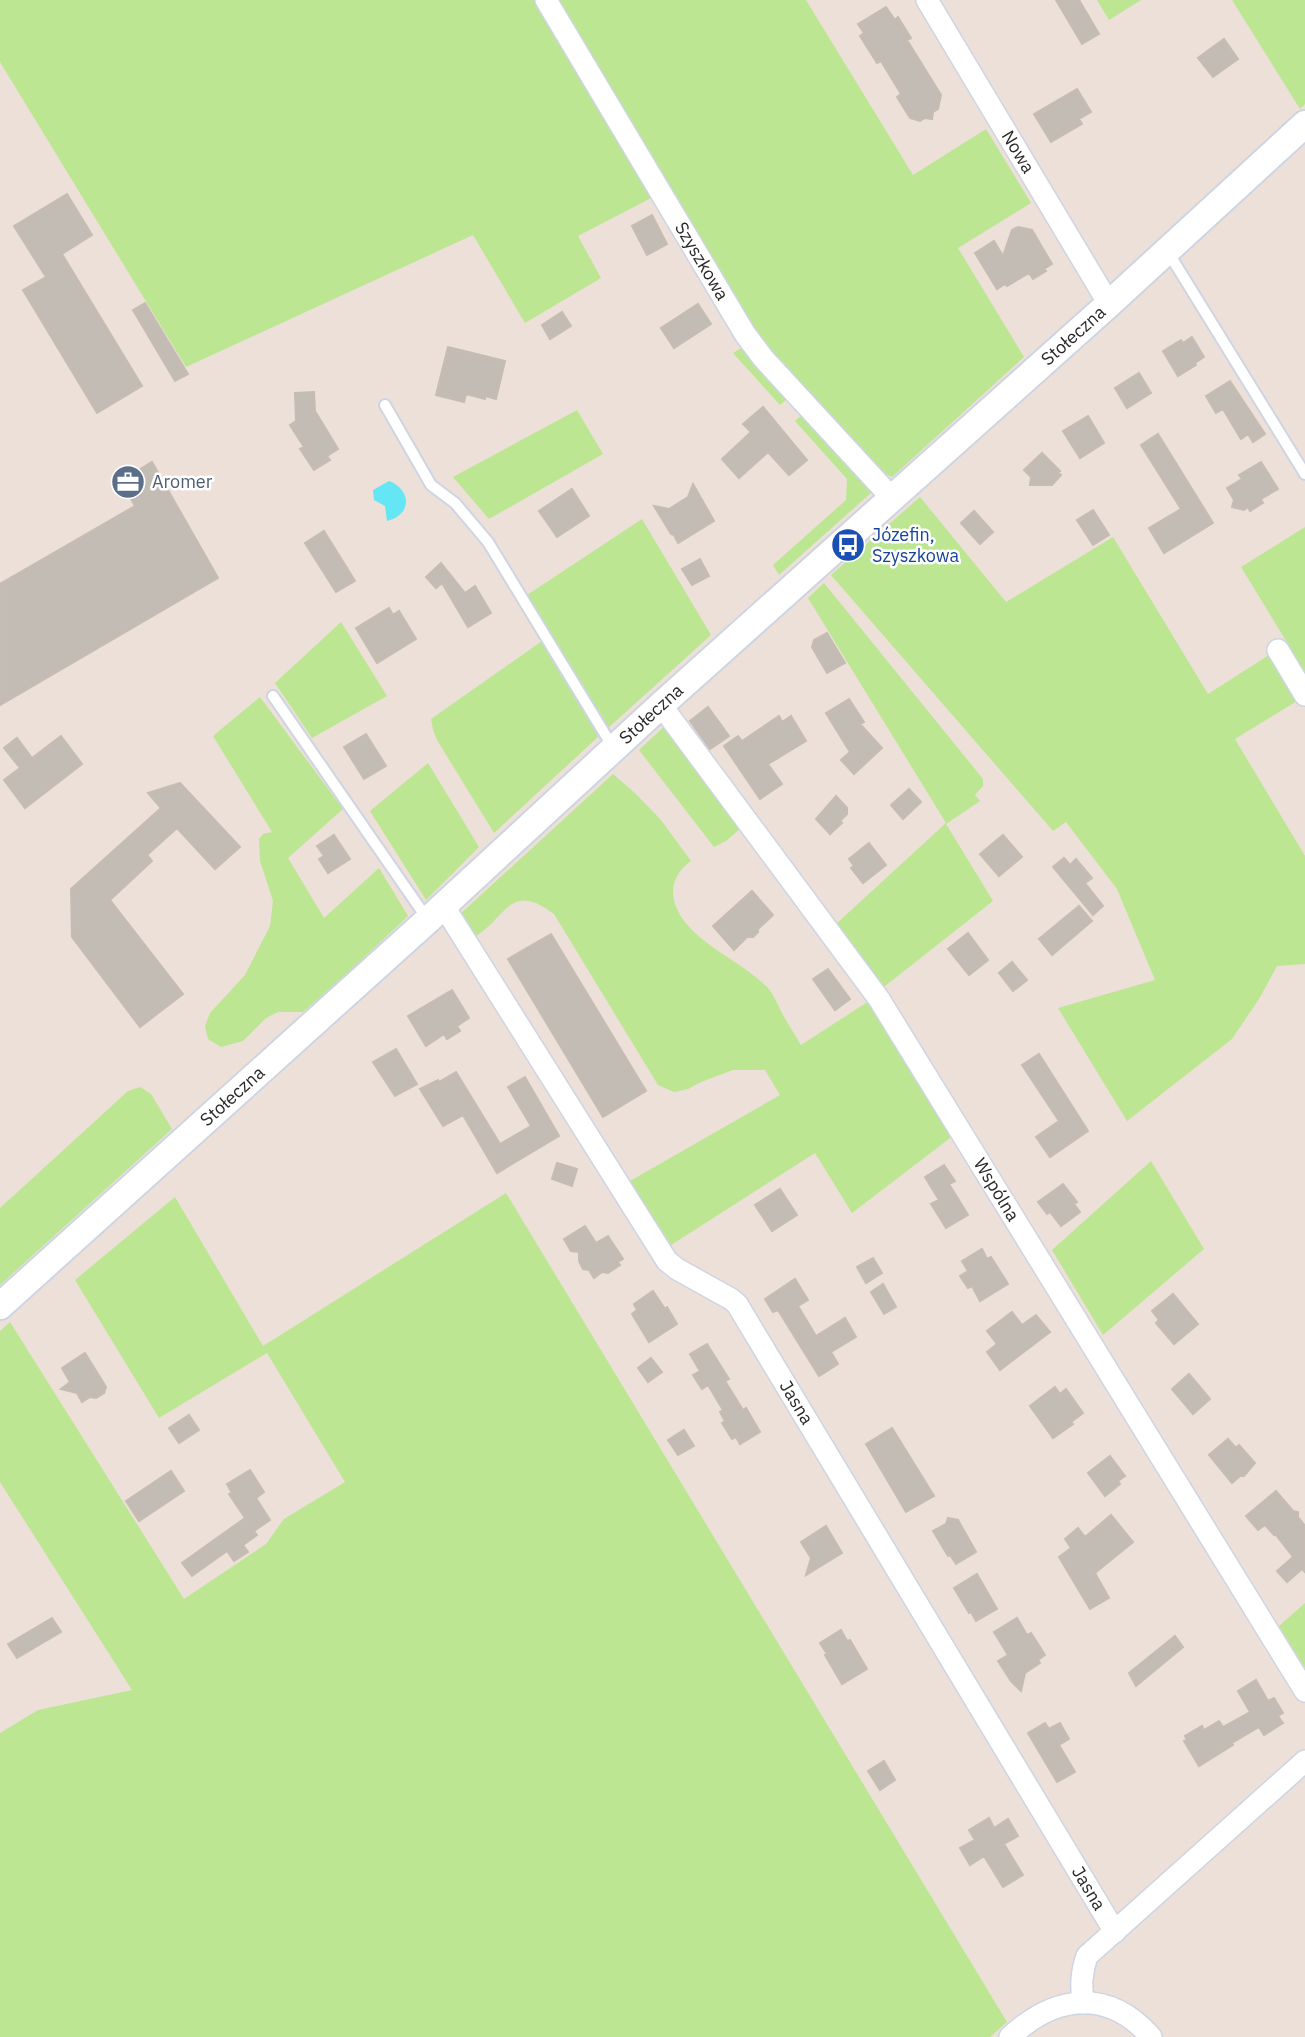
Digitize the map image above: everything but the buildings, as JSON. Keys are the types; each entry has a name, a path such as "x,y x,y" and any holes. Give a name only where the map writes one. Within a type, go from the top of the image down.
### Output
{"street":[{"name":"Szyszkowa","path":"546,0 745,334 763,358 891,497"},
{"name":"Nowa","path":"927,0 1109,304"},
{"name":"Stołeczna","path":"0,1306 1305,124"},
{"path":"1278,650 1305,695"},
{"name":"Wspólna","path":"661,705 878,999 1305,1691"},
{"name":"Jasna","path":"435,913 667,1261 737,1304 1115,1932"},
{"path":"1083,2003 1082,1977 1087,1956 1305,1761"},
{"path":"1010,2037 1024,2024 1048,2011 1083,2003 1110,2006 1138,2022 1151,2037"}],"lane":[{"path":"1167,250 1305,474"},
{"path":"385,405 431,485 455,503 488,542 614,749"},
{"path":"273,696 435,913"}],"green space":[{"path":"0,0 537,0 653,197 578,236 601,278 525,323 473,235 186,367 0,62"},
{"path":"557,0 806,0 913,175 986,129 1031,203 958,248 1024,357 892,477 882,472 757,338"},
{"path":"1097,0 1141,0 1109,20"},
{"path":"1232,0 1305,0 1305,104 1300,109"},
{"path":"743,347 788,398 780,405 733,353"},
{"path":"577,410 603,454 489,519 453,477"},
{"path":"802,415 872,492 779,575 773,565 846,500 847,479 795,421"},
{"path":"920,497 1006,602 1113,537 1208,694 1269,655 1297,701 1235,739 1305,856 1305,964 1277,966 1232,1039 1127,1121 1058,1008 1155,980 1117,889 1066,822 1053,831 831,575"},
{"path":"642,519 711,635 607,729 527,595"},
{"path":"1305,527 1305,672 1241,567"},
{"path":"824,583 983,779 983,786 975,795 980,801 946,824 993,901 880,990 835,925 946,823 808,598"},
{"path":"341,622 387,696 312,738 275,683"},
{"path":"542,641 599,736 494,833 437,740 431,719"},
{"path":"260,697 343,809 288,858 324,918 379,868 408,916 303,1012 278,1012 266,1018 243,1041 221,1047 208,1039 205,1026 210,1013 245,975 270,926 273,901 260,861 259,839 263,834 272,832 213,736"},
{"path":"668,723 742,827 714,847 639,750"},
{"path":"428,763 479,847 426,900 370,811"},
{"path":"613,774 661,820 691,861 678,874 673,887 676,907 684,921 709,945 768,988 801,1045 869,1001 954,1135 852,1213 815,1153 671,1245 630,1181 780,1095 765,1070 733,1070 674,1092 658,1085 554,914 539,904 517,902 472,938 458,916"},
{"path":"140,1087 151,1094 172,1129 0,1285 0,1208 128,1091"},
{"path":"1151,1161 1204,1249 1103,1335 1052,1250"},
{"path":"506,1193 1007,2022 990,2037 0,2037 0,1733 38,1710 132,1690 0,1482 0,1331 10,1322 184,1599 266,1544 284,1519 345,1482 267,1353 159,1418 75,1280 175,1197 263,1346"},
{"path":"1305,1603 1305,1668 1279,1626"}],"water":[{"path":"389,481 402,490 406,502 401,513 387,521 385,506 374,500 373,490"}],"place":[{"name":"Aromer","path":"128,482"},
{"name":"Józefin, Szyszkowa","path":"848,545"}]}
